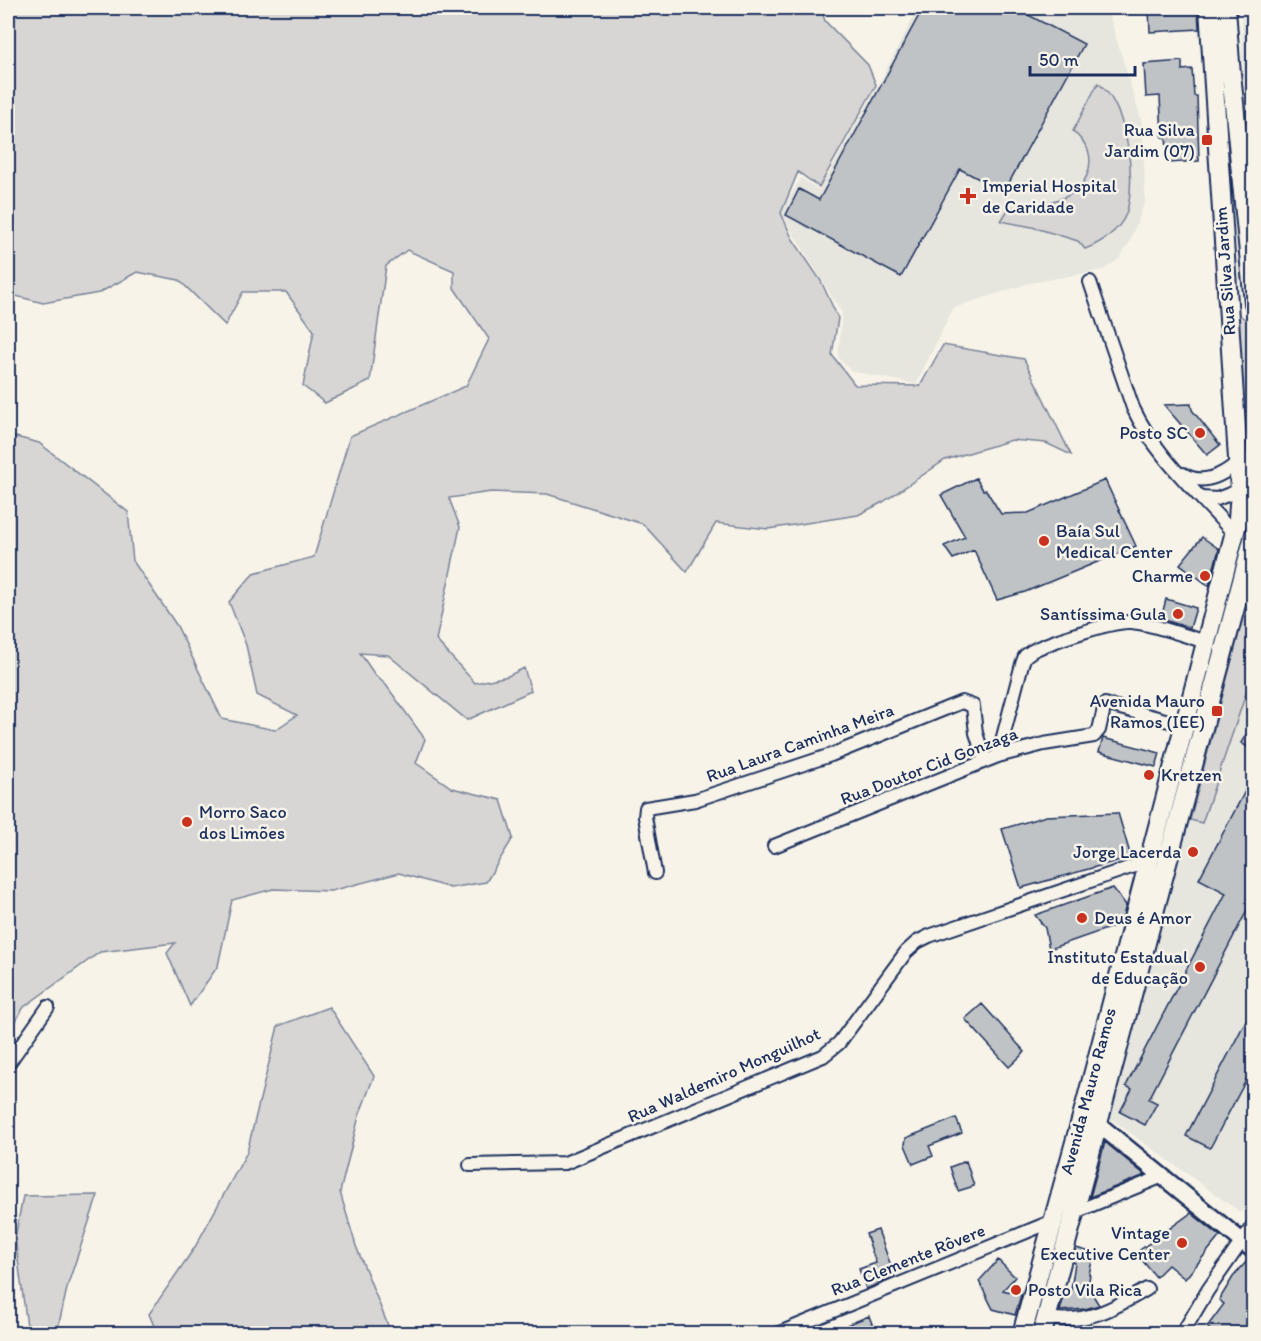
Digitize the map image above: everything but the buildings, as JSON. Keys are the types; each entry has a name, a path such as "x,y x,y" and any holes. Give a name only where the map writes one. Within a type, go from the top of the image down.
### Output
{"main road":[{"name":"Rua Silva Jardim","path":"1209,8 1238,462 1247,485 1240,505 1244,536"},
{"name":"Rua Silva Jardim","path":"1226,8 1254,303"},
{"path":"1227,294 1254,310"},
{"name":"Avenida Mauro Ramos","path":"1044,1326 1075,1212 1089,1122 1149,861 1206,642 1244,536"},
{"name":"Avenida Mauro Ramos","path":"1022,1334 1053,1221 1089,1122 1244,536"}],"street":[{"path":"1090,282 1133,408 1142,426 1202,498 1244,536"},
{"path":"1179,472 1190,479 1203,480 1220,476 1238,462"},
{"path":"1202,498 1217,499 1247,485"},
{"path":"998,756 1022,664 1025,656 1032,651 1126,621 1142,623 1206,642"},
{"name":"Rua Laura Caminha Meira","path":"655,873 645,817 646,808 695,800 831,755 962,702 973,706 976,733 985,761"},
{"name":"Rua Doutor Cid Gonzaga","path":"774,846 998,756 1044,744 1094,736 1100,728 1105,704 1184,725"},
{"name":"Rua Waldemiro Monguilhot","path":"470,1165 565,1163 823,1056 839,1043 906,952 917,942 1149,861"},
{"path":"8,1064 48,1006"},
{"path":"1089,1122 1163,1176 1254,1251"},
{"path":"1075,1212 1163,1176"},
{"name":"Rua Clemente Rôvere","path":"777,1334 1053,1221"},
{"path":"1182,1334 1241,1240 1254,1224"},
{"path":"1044,1326 1105,1312 1147,1289"}],"shaded area":[{"path":"8,8 821,8 825,21 868,65 876,85 819,187 798,172 781,213 792,238 821,281 838,318 832,355 855,385 920,386 943,345 1024,359 1071,455 1046,443 1012,440 945,460 883,502 858,515 768,529 716,523 687,572 643,524 547,494 491,492 449,498 460,527 436,640 475,683 508,676 524,668 531,691 467,720 388,655 360,653 425,739 416,763 452,788 501,800 513,838 486,882 450,888 399,873 331,891 273,889 232,900 218,966 190,1006 167,953 175,943 100,952 24,1007 8,1032 8,435 39,443 128,512 133,561 177,626 222,719 275,730 297,715 257,695 246,645 229,602 254,573 314,557 350,436 466,386 489,339 454,288 454,271 407,250 386,266 370,381 325,403 303,386 314,331 286,292 243,292 225,325 179,280 137,272 99,293 43,303 8,294"},
{"name":"Imperial Hospital de Caridade","path":"918,8 1107,8 1143,126 1145,201 1130,241 1119,259 1103,270 1030,283 953,308 916,384 851,371 838,357 842,313 781,213 801,178 819,190 879,84"},
{"path":"1242,8 1253,8 1253,172 1242,57"},
{"path":"1098,83 1117,108 1123,125 1130,164 1129,200 1126,214 1119,226 1109,236 1085,249 1078,241 1032,227 1001,221 1009,208 1058,199 1072,194 1083,183 1089,168 1089,153 1073,131"},
{"path":"1237,313 1250,323 1253,357 1253,463 1248,469"},
{"name":"Instituto Estadual de Educação","path":"1253,579 1253,1204 1240,1212 1104,1114 1190,820"},
{"path":"1253,579 1253,673 1202,823 1190,820"},
{"path":"329,1007 374,1076 359,1116 340,1192 356,1246 391,1333 157,1333 149,1314 195,1247 247,1152 278,1026"},
{"path":"98,1195 68,1284 57,1332 59,1333 28,1333 15,1238 23,1196"}],"place":[{"name":"Rua Silva Jardim (07)","path":"1207,140"},
{"name":"Imperial Hospital de Caridade","path":"968,196"},
{"name":"Posto SC","path":"1200,433"},
{"name":"Baía Sul Medical Center","path":"1044,541"},
{"name":"Charme","path":"1205,576"},
{"name":"Santíssima Gula","path":"1178,614"},
{"name":"Avenida Mauro Ramos (IEE)","path":"1217,711"},
{"name":"Kretzen","path":"1149,775"},
{"name":"Morro Saco dos Limões","path":"187,822"},
{"name":"Jorge Lacerda","path":"1193,852"},
{"name":"Deus é Amor","path":"1082,918"},
{"name":"Instituto Estadual de Educação","path":"1200,967"},
{"name":"Vintage Executive Center","path":"1182,1243"},
{"name":"Posto Vila Rica","path":"1016,1290"}]}
